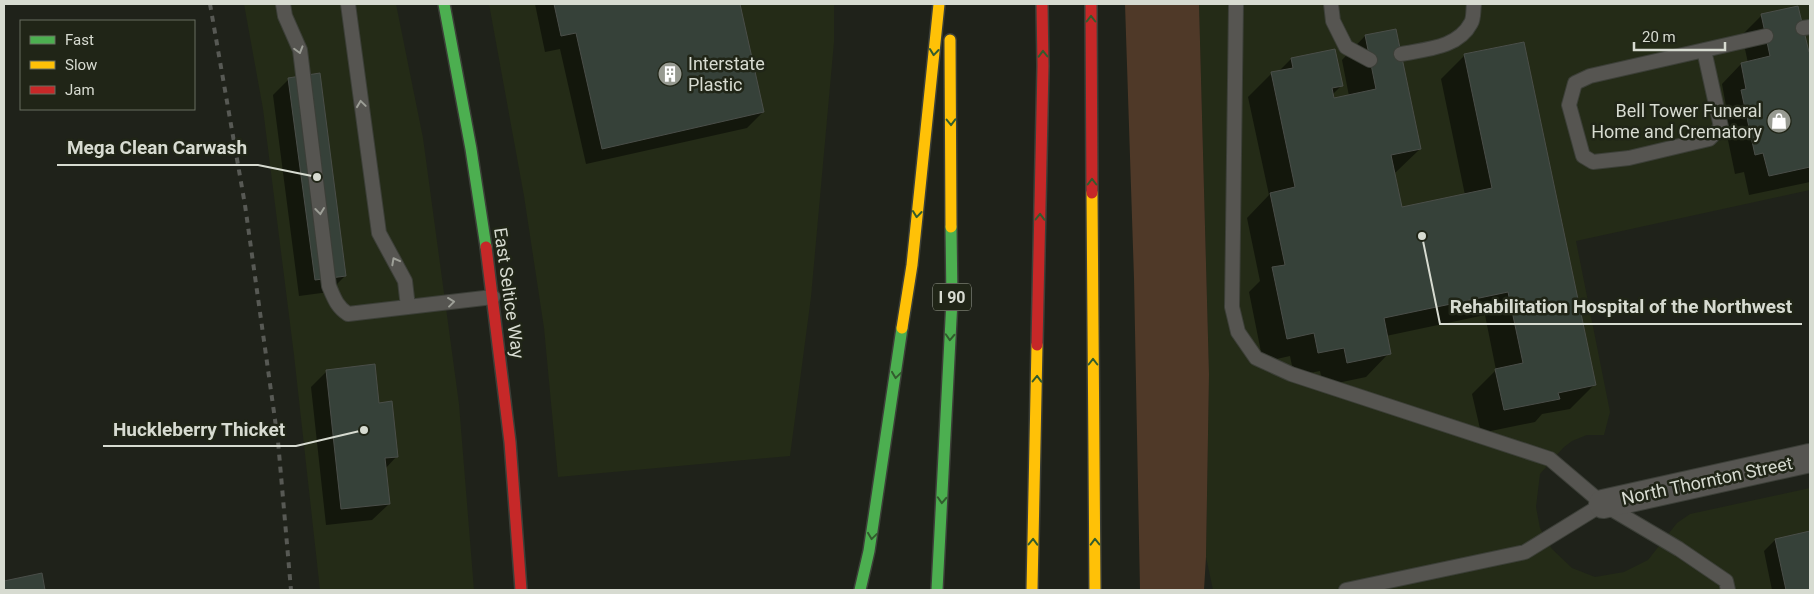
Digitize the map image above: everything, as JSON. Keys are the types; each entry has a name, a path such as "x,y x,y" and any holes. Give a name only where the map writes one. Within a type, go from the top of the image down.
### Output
{"main road":[{"name":"East Seltice Way","path":"444,4 463,98 494,297 521,590"},
{"path":"860,590 869,550 912,265 938,4"},
{"path":"1032,590 1043,66 1042,4"},
{"path":"1091,4 1095,590"},
{"name":"I 90","path":"937,590 952,300 950,33"}],"street":[{"name":"North Thornton Street","path":"1603,504 1810,458"}],"lane":[{"path":"283,4 285,16 300,50 329,286 335,302 341,310 348,314 494,297"},
{"path":"348,4 379,233 406,281 408,307"},
{"path":"1236,4 1232,306 1238,332 1256,358 1291,374 1550,459 1603,504 1726,581 1728,590"},
{"path":"1330,4 1333,22 1346,47 1370,60"},
{"path":"1401,54 1440,46 1460,38 1472,22 1474,4"},
{"path":"1704,50 1721,127 1709,139 1629,158 1592,162 1583,156 1569,105 1575,83 1590,76 1704,50 1766,36"},
{"path":"1346,590 1371,588 1524,552 1603,504"}],"shaded area":[{"path":"244,4 396,4 423,138 459,404 474,590 320,590 294,355 263,109"},
{"path":"489,4 834,4 834,42 811,297 790,456 558,477 544,328 524,196"},
{"path":"1125,4 1199,4 1209,374 1204,590 1140,590 1134,278"},
{"path":"1199,4 1810,4 1810,190 1576,241 1610,412 1604,435 1587,435 1572,441 1564,447 1540,474 1536,507 1540,528 1552,549 1572,568 1595,577 1624,572 1648,560 1677,523 1690,514 1810,488 1810,590 1213,590 1206,557 1209,374"}],"building":[{"name":"Interstate Plastic","path":"554,4 740,4 764,112 602,149 576,33 561,36"},
{"name":"Bell Tower Funeral Home and Crematory","path":"1798,6 1810,52 1810,167 1769,176 1763,153 1755,155 1741,90 1746,89 1741,63 1770,56 1761,14"},
{"path":"1396,29 1421,149 1391,155 1402,207 1492,188 1464,54 1524,42 1596,385 1558,393 1560,399 1504,410 1495,369 1523,363 1508,292 1384,318 1391,354 1347,363 1344,348 1318,353 1314,333 1287,339 1272,267 1285,265 1270,193 1295,187 1271,72 1293,68 1291,58 1335,49 1343,86 1332,88 1334,98 1376,89 1365,35"},
{"path":"320,73 346,276 315,280 288,78"},
{"path":"375,364 379,403 392,401 398,457 385,458 390,504 341,509 326,370"},
{"path":"1810,531 1810,590 1786,590 1775,539"},
{"path":"42,573 45,590 4,590 4,581"}],"railway":[{"path":"210,4 245,205 278,441 291,590"}],"traffic: fast":[{"path":"444,4 471,149 486,247"},
{"path":"937,590 952,300 951,227"},
{"path":"860,590 869,551 902,328"}],"traffic: slow":[{"path":"902,328 912,265 939,4"},
{"path":"950,40 951,227"},
{"path":"1092,193 1095,590"},
{"path":"1032,590 1037,345"}],"traffic: jam":[{"path":"1037,345 1043,66 1042,4"},
{"path":"1091,4 1092,193"},
{"path":"486,247 510,442 521,590"}],"place":[{"name":"Interstate Plastic","path":"670,74"},
{"name":"Bell Tower Funeral Home and Crematory","path":"1779,121"},
{"name":"Mega Clean Carwash","path":"317,177"},
{"name":"Rehabilitation Hospital of the Northwest","path":"1422,236"},
{"name":"Huckleberry Thicket","path":"364,430"}]}
